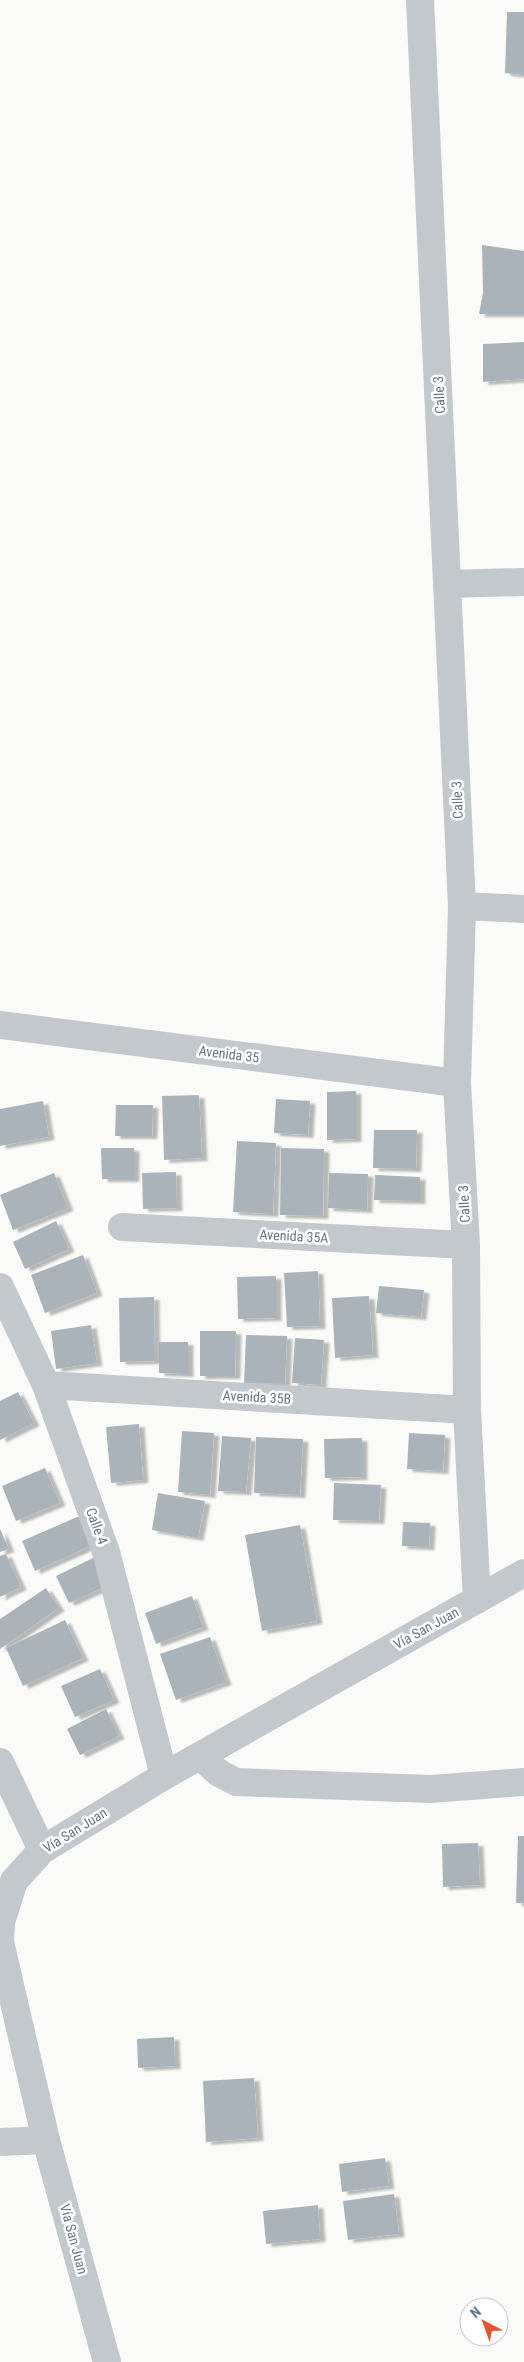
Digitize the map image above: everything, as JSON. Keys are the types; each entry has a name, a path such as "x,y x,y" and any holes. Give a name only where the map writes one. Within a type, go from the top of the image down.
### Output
{"street":[{"name":"Calle 3","path":"420,0 462,906 457,1083 466,1245 467,1410 477,1600"},
{"path":"448,584 524,582"},
{"path":"462,906 524,909"},
{"name":"Avenida 35","path":"0,1024 457,1083"},
{"name":"Avenida 35A","path":"122,1227 466,1245"},
{"name":"Calle 4","path":"0,1287 46,1385 106,1552 164,1776"},
{"name":"Avenida 35B","path":"46,1385 467,1410"},
{"name":"Vía San Juan","path":"107,2362 46,2140 0,1942 1,1922 14,1881 42,1850 164,1776 524,1573"},
{"path":"200,1756 219,1773 236,1782 431,1789 524,1782"},
{"path":"0,1762 42,1850"},
{"path":"0,2142 46,2140"}],"building":[{"path":"507,12 524,12 524,75 505,73"},
{"path":"482,245 524,251 524,314 479,314 483,293"},
{"path":"524,342 524,379 483,382 483,344"},
{"path":"356,1091 356,1139 327,1140 327,1092"},
{"path":"199,1095 202,1158 164,1160 162,1096"},
{"path":"276,1099 310,1101 308,1135 274,1133"},
{"path":"43,1101 49,1137 0,1146 0,1109"},
{"path":"116,1105 153,1105 152,1136 115,1136"},
{"path":"374,1130 417,1130 416,1169 373,1168"},
{"path":"237,1141 276,1143 273,1214 233,1212"},
{"path":"101,1148 134,1148 134,1179 102,1179"},
{"path":"281,1148 324,1149 323,1216 280,1215"},
{"path":"176,1172 177,1208 143,1209 142,1173"},
{"path":"54,1173 68,1208 13,1230 0,1195"},
{"path":"329,1173 368,1174 367,1210 328,1208"},
{"path":"375,1175 420,1177 420,1201 374,1200"},
{"path":"56,1221 69,1249 25,1269 13,1242"},
{"path":"83,1255 97,1293 45,1313 31,1275"},
{"path":"318,1271 320,1326 287,1327 284,1273"},
{"path":"276,1276 276,1318 238,1319 237,1277"},
{"path":"379,1286 424,1290 421,1317 376,1313"},
{"path":"369,1296 373,1355 335,1358 332,1298"},
{"path":"154,1297 155,1361 120,1362 119,1298"},
{"path":"91,1325 97,1363 56,1369 51,1331"},
{"path":"200,1331 236,1331 235,1376 200,1376"},
{"path":"246,1335 287,1336 285,1384 244,1383"},
{"path":"295,1338 324,1340 321,1385 292,1383"},
{"path":"159,1342 188,1342 188,1374 159,1373"},
{"path":"18,1392 34,1423 0,1440 0,1401"},
{"path":"139,1424 143,1480 111,1483 106,1427"},
{"path":"182,1431 214,1433 210,1495 178,1492"},
{"path":"409,1433 445,1435 443,1471 407,1469"},
{"path":"222,1436 251,1438 246,1492 218,1491"},
{"path":"256,1437 303,1439 300,1495 254,1493"},
{"path":"362,1438 362,1477 325,1478 324,1439"},
{"path":"45,1468 60,1503 16,1521 2,1486"},
{"path":"334,1483 381,1485 379,1521 333,1520"},
{"path":"158,1493 205,1501 198,1538 152,1530"},
{"path":"84,1514 97,1543 35,1571 22,1541"},
{"path":"403,1522 430,1523 429,1547 402,1546"},
{"path":"300,1525 317,1621 262,1631 245,1535"},
{"path":"0,1529 9,1549 0,1552"},
{"path":"6,1554 21,1587 0,1597 0,1556"},
{"path":"97,1556 111,1584 69,1603 56,1576"},
{"path":"46,1588 59,1608 0,1649 0,1619"},
{"path":"192,1596 203,1627 156,1644 145,1613"},
{"path":"65,1620 83,1658 23,1686 6,1648"},
{"path":"210,1637 226,1682 176,1700 160,1654"},
{"path":"100,1669 114,1700 75,1717 61,1686"},
{"path":"106,1709 119,1736 80,1755 67,1729"},
{"path":"518,1836 524,1836 524,1903 516,1903"},
{"path":"478,1843 480,1885 443,1887 442,1844"},
{"path":"174,2037 175,2066 138,2068 137,2039"},
{"path":"254,2078 258,2138 206,2142 203,2081"},
{"path":"385,2158 389,2186 342,2192 339,2164"},
{"path":"394,2194 399,2234 348,2240 343,2201"},
{"path":"318,2205 320,2239 266,2244 263,2211"}]}
